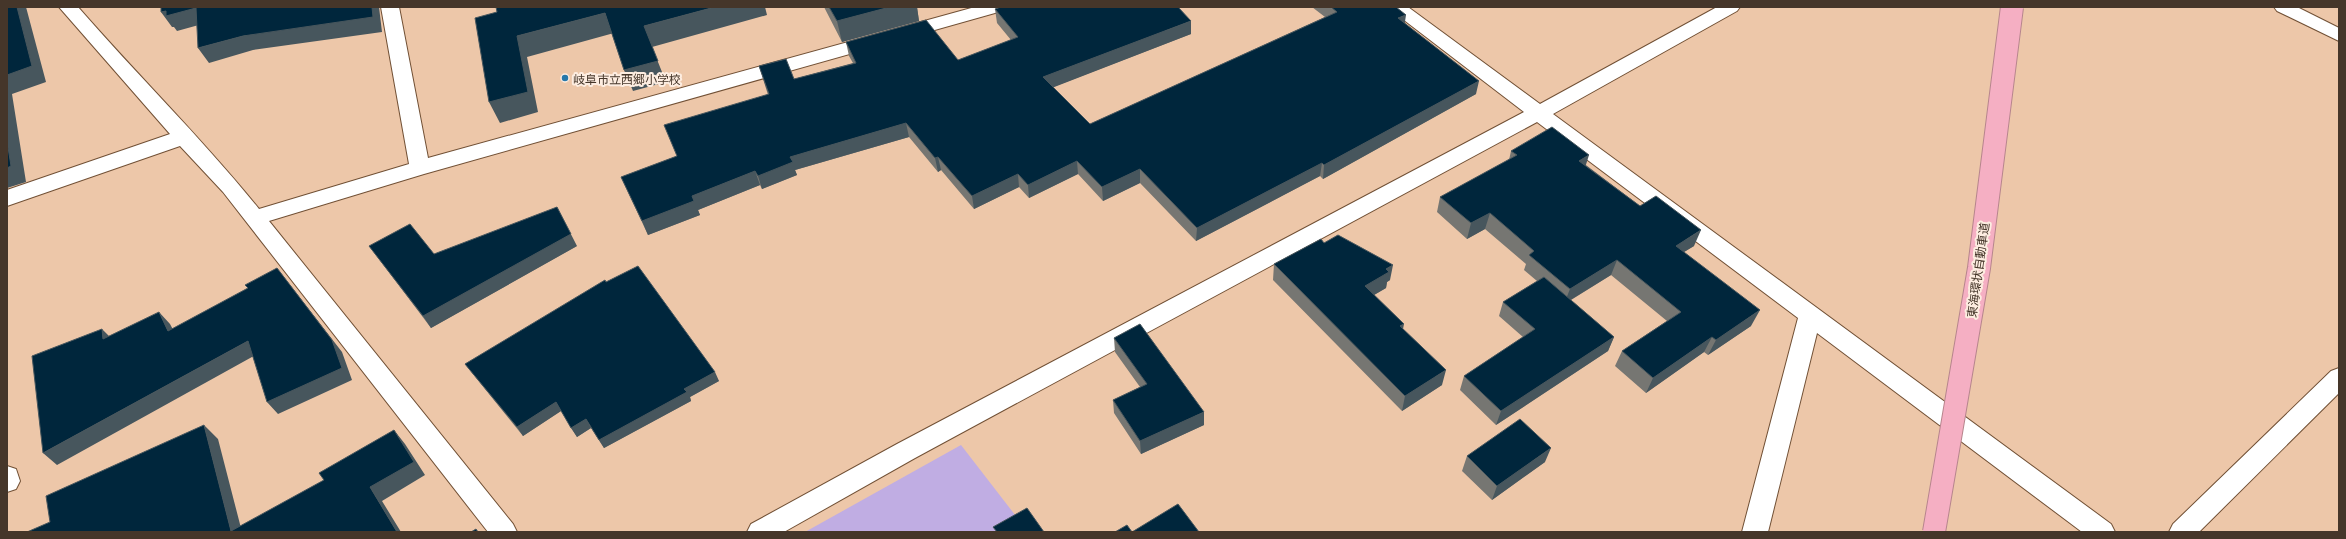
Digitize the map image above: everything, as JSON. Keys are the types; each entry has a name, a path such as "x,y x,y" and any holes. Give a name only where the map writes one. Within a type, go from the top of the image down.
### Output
{"highway":[{"name":"東海環状自動車道","path":"1934,532 1978,268 2012,7"}],"street":[{"path":"68,7 125,74 230,187 253,218 504,532"},
{"path":"390,7 420,168"},
{"path":"253,218 420,168 996,7"},
{"path":"1396,7 2102,532"},
{"path":"760,532 1539,113 1731,7"},
{"path":"2283,7 2339,35"},
{"path":"7,198 184,137"},
{"path":"1755,532 1810,315"},
{"path":"2182,532 2339,378"},
{"path":"7,476 8,481"}],"shaded area":[{"path":"961,445 1022,524 1005,532 805,532"}],"building":[{"path":"7,7 17,7 32,66 7,75"},
{"path":"161,7 372,7 373,17 243,36 198,48 196,8 166,16 166,11 161,12"},
{"path":"496,7 715,7 644,26 658,61 624,70 605,13 517,36 528,92 489,102 475,18 497,12"},
{"path":"829,7 890,7 837,21"},
{"path":"1001,7 1178,7 1191,21 1043,77 1090,124 1337,12 1331,7 1396,7 1406,15 1398,18 1479,81 1324,165 1322,163 1197,228 1140,169 1102,187 1077,161 1028,185 1018,174 972,196 938,157 935,158 906,123 790,157 793,162 758,176 755,171 692,196 694,201 642,221 621,177 677,156 664,125 769,94 759,66 786,59 794,79 856,63 846,42 926,20 958,60 1018,37 995,9"},
{"path":"1552,127 1589,155 1579,161 1640,206 1656,196 1701,230 1676,246 1760,310 1716,340 1712,337 1653,378 1622,351 1681,312 1617,260 1570,289 1529,255 1534,251 1490,213 1471,223 1440,197 1517,155 1511,151"},
{"path":"7,141 11,166 7,168"},
{"path":"557,207 571,234 423,316 369,246 410,224 434,254"},
{"path":"1338,235 1393,265 1386,269 1389,272 1365,286 1404,324 1400,326 1446,370 1405,396 1274,264 1321,239 1324,243"},
{"path":"638,266 715,372 684,389 687,392 599,440 586,419 571,428 556,402 517,427 465,364 605,280 606,282"},
{"path":"277,268 332,340 342,368 267,402 248,341 43,453 32,356 102,329 103,339 159,312 168,331 248,288 245,285"},
{"path":"1544,277 1614,337 1501,411 1464,376 1535,329 1503,302"},
{"path":"1140,324 1204,412 1140,441 1113,400 1147,384 1114,338"},
{"path":"1520,419 1551,448 1497,486 1467,456"},
{"path":"204,425 231,531 324,480 319,473 394,430 414,462 370,487 397,532 27,532 50,522 46,496"},
{"path":"1178,504 1199,532 1132,532"},
{"path":"1027,508 1044,532 997,532 993,527"},
{"path":"1127,525 1132,532 1115,532"},
{"path":"476,529 478,532 471,532"}],"place":[{"name":"岐阜市立西郷小学校","path":"565,78"}]}
